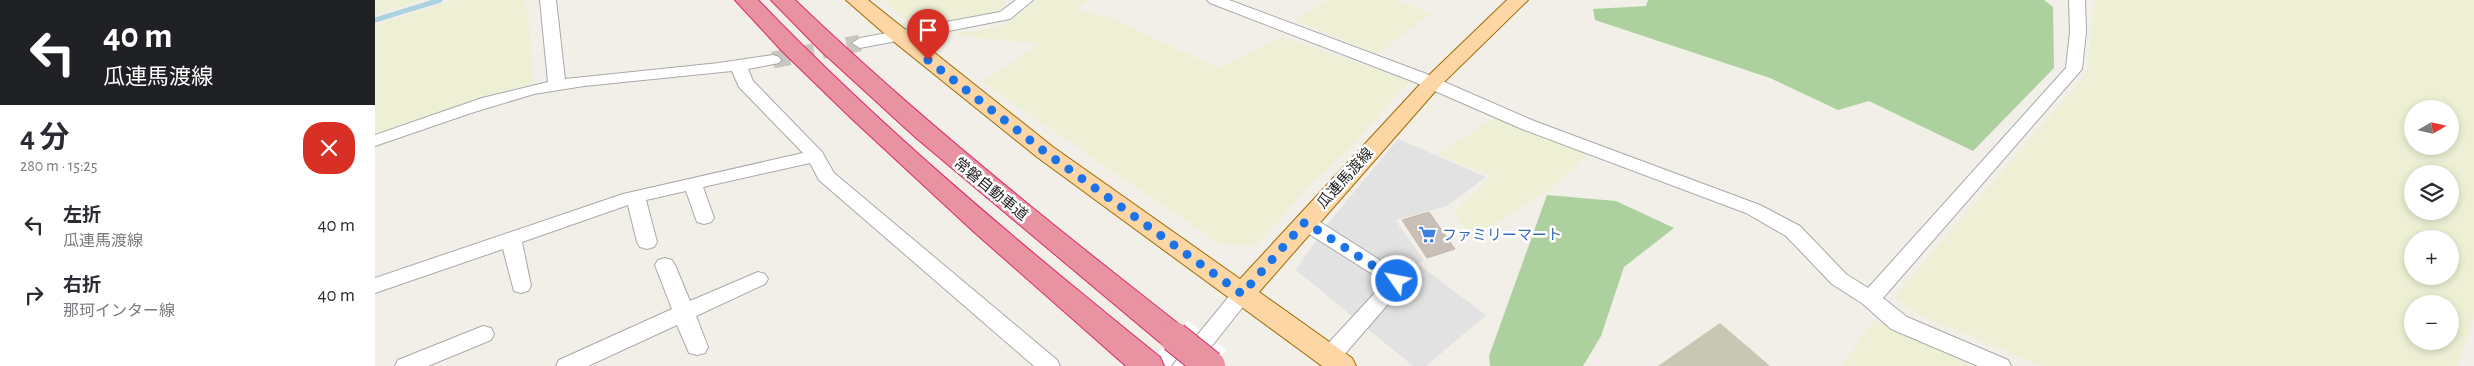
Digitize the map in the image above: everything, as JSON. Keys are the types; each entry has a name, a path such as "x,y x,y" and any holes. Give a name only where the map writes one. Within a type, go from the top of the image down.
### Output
{"highway":[{"name":"常磐自動車道","path":"746,0 786,44 917,166 1059,293 1148,366"},
{"name":"常磐自動車道","path":"782,0 859,74 939,146 1178,352 1210,366"}],"main road":[{"path":"856,0 900,38 1045,152 1335,361"},
{"name":"瓜連馬渡線","path":"1242,294 1432,83 1518,0"}],"street":[{"path":"548,0 557,85"},
{"path":"860,43 900,38 1005,16 1025,0"},
{"path":"1215,0 1432,83 1528,125 1753,209 1793,231 1839,279 1870,298 1899,323 2000,366"},
{"path":"1870,298 2074,69 2078,32 2077,0"},
{"path":"375,141 513,94 557,85 638,74 739,67 773,60"},
{"path":"739,67 745,83 816,156 826,176 1049,366"},
{"path":"375,286 635,197 816,156"},
{"path":"693,185 704,218"},
{"path":"635,197 647,242"},
{"path":"1305,222 1397,281 1335,361"},
{"path":"511,239 521,286"},
{"path":"665,265 697,347"},
{"path":"567,366 758,279"},
{"path":"1178,352 1242,294"},
{"path":"405,366 483,334"}],"shaded area":[{"path":"375,0 423,0 375,15"},
{"path":"453,0 525,0 530,31 533,85 481,98 375,135 375,25"},
{"path":"885,0 1002,0 1006,2 997,12 911,25"},
{"path":"1037,0 1088,0 1076,10 1112,18 1218,68 1283,37 1410,81 1351,147 1310,185 1257,245 1220,244 982,82 1039,44 951,35 1005,25"},
{"path":"1328,0 1394,0 1431,13 1378,54 1294,20"},
{"path":"2095,0 2474,0 2474,318 2458,366 2041,366 1917,314 1894,297 2086,74"},
{"path":"1493,118 1590,152 1555,186 1472,238 1454,212 1491,176 1438,155"},
{"path":"1398,139 1486,177 1447,206 1395,220 1424,260 1418,264 1486,315 1426,366 1413,366 1296,270 1326,226"},
{"path":"1874,320 1972,366 1842,366"},
{"path":"1720,323 1770,366 1658,366"}],"green space":[{"path":"1648,0 2044,0 2053,7 2054,68 1973,151 1869,101 1838,110 1770,78 1595,20 1593,9 1646,6"},
{"path":"1547,195 1616,201 1674,228 1624,267 1601,336 1583,366 1490,366 1489,356"}],"pier":[{"path":"1188,321 1226,350 1213,366 1146,366"}],"building":[{"name":"ファミリーマート","path":"1429,212 1455,249 1427,258 1402,220"}],"waterway":[{"path":"375,20 440,0"}],"tunnel":[{"path":"773,60 860,43"}],"place":[{"name":"ファミリーマート","path":"1428,235"}],"route":[{"path":"928,60 1045,152 1242,294 1305,222 1397,281"}]}
